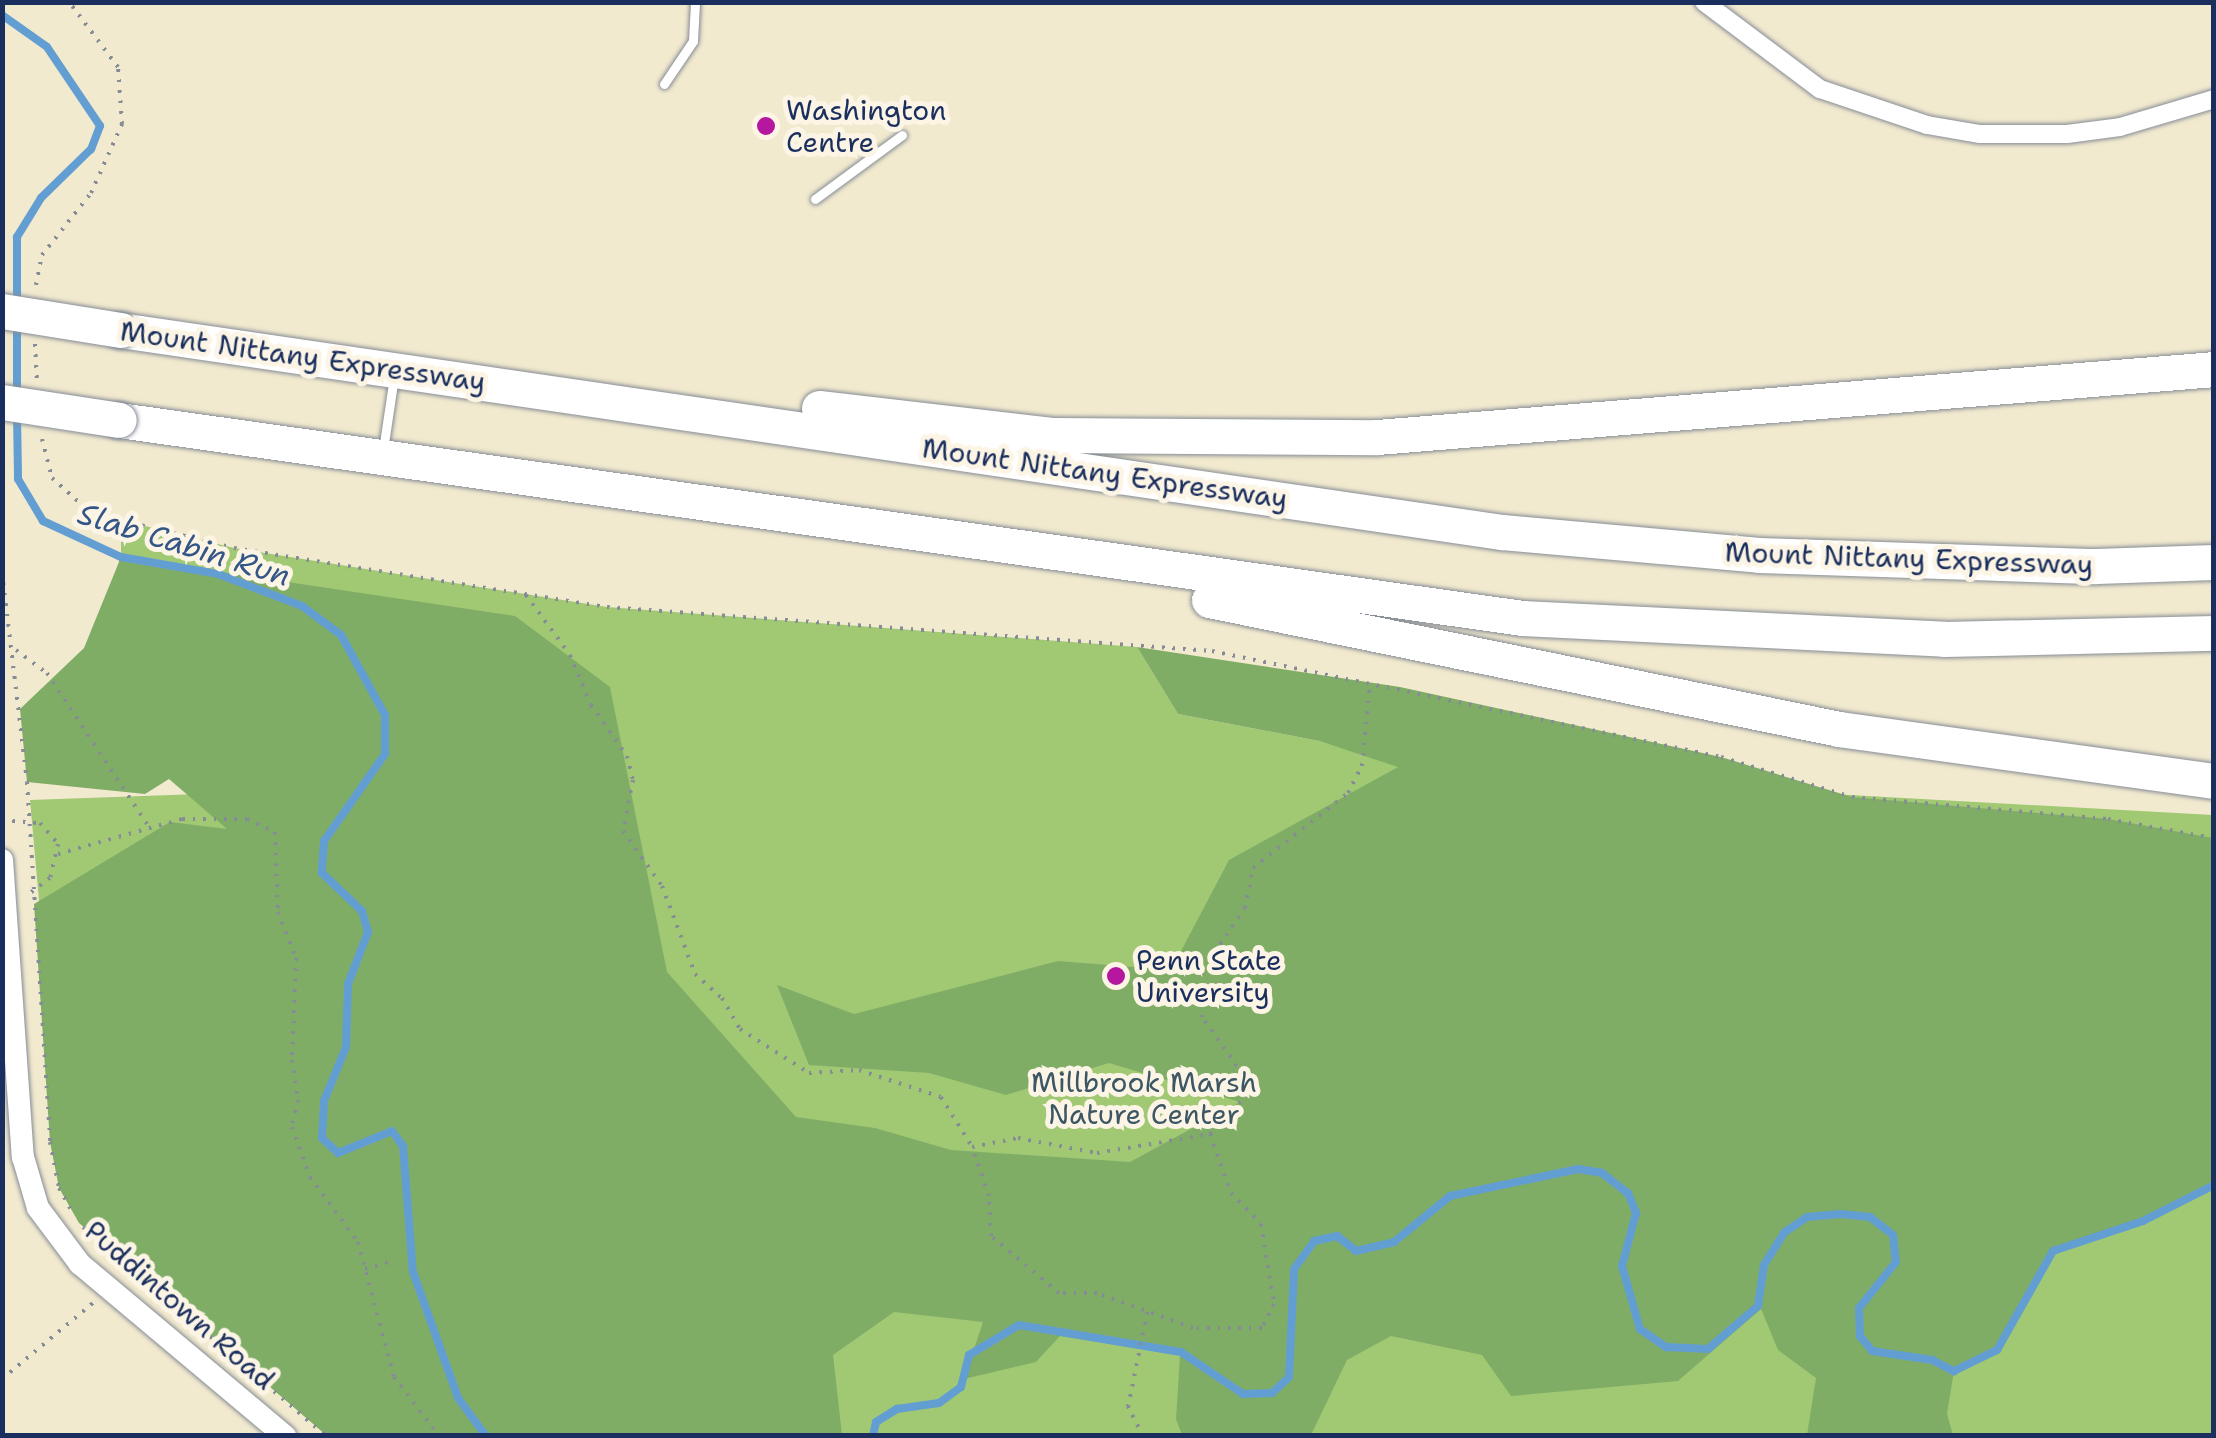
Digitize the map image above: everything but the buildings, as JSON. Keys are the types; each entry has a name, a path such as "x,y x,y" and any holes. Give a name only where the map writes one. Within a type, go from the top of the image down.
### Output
{"highway":[{"name":"Mount Nittany Expressway","path":"18,306 120,330 1502,532 1759,555 2214,562"},
{"path":"214,342 401,351 1053,435 1377,437 2214,369"},
{"path":"2,402 1522,618 1944,639 2214,633"},
{"path":"648,496 843,542 1218,601 1839,729 2214,780"}],"street":[{"path":"1704,2 1820,89 1927,124 1980,134 2067,134 2120,127 2214,99"},
{"name":"Puddintown Road","path":"2,860 23,1157 46,1224 107,1287 284,1436"}],"lane":[{"path":"664,84 693,41 696,2"},
{"path":"815,199 902,136"},
{"path":"382,456 395,369"}],"path":[{"path":"18,306 42,255 90,193 122,124 118,68 68,2"},
{"path":"35,338 38,395"},
{"path":"40,433 52,478 91,514 234,548 526,595 746,620 1212,652 1721,758 1852,797 2108,819 2214,838"},
{"path":"2,572 15,650 50,1142 59,1188 79,1223 326,1436"},
{"path":"526,595 570,656 591,705 626,756 633,780 623,831 662,886 695,974 722,998 740,1029 809,1073 859,1070 950,1103 990,1196 990,1236 1004,1250 1060,1293 1096,1293 1194,1328 1247,1331 1266,1324 1274,1304 1259,1241 1261,1224 1231,1193 1210,1134"},
{"path":"15,650 43,667 147,824"},
{"path":"972,1147 1018,1138 1097,1153 1210,1134 1245,1097 1249,1083 1202,1016 1202,970 1239,920 1253,868 1348,793 1362,766 1370,683"},
{"path":"58,854 157,822 247,818 275,832 278,912 296,958 292,1060 298,1100 292,1127 310,1177 354,1232 394,1377 440,1436"},
{"path":"2,820 29,819 51,831 58,854 50,878 34,895 6,902"},
{"path":"365,1269 390,1262"},
{"path":"2,1379 100,1295"},
{"path":"1142,1436 1128,1407 1148,1309"}],"green space":[{"name":"Millbrook Marsh Nature Center","path":"121,520 234,548 607,607 1137,647 1178,714 1319,741 1399,766 1395,770 2213,815 2213,1435 326,1435 65,1193 30,800 627,779 218,574 121,557"},
{"name":"Millbrook Marsh Nature Center","path":"121,557 515,616 610,687 667,972 796,1117 875,1128 951,1150 1130,1162 1240,1102 1109,1063 1006,1095 929,1073 809,1065 777,985 854,1014 1058,961 1171,970 1229,860 1398,767 1319,741 1178,714 1137,647 1400,687 1721,757 1852,797 2108,819 2213,838 2213,1185 2143,1221 2053,1251 1997,1350 1954,1371 1947,1414 1953,1435 1807,1435 1816,1378 1778,1350 1761,1309 1678,1381 1511,1396 1482,1355 1391,1336 1347,1360 1311,1435 1182,1435 1176,1419 1180,1355 1060,1336 1036,1362 964,1379 983,1322 894,1312 833,1355 842,1435 326,1435 79,1223 59,1188 50,1142 34,904 170,822 227,829 169,779 145,794 27,782 20,709 84,648"}],"waterway":[{"name":"Slab Cabin Run","path":"2,15 47,47 100,126 91,149 41,198 17,237 17,304"},
{"name":"Slab Cabin Run","path":"17,323 17,394"},
{"name":"Slab Cabin Run","path":"17,413 18,479 43,521 121,557 218,574 302,606 341,635 385,715 385,754 324,841 322,873 362,911 368,932 348,984 346,1047 324,1101 322,1138 338,1153 392,1131 403,1146 413,1272 458,1398 486,1436"},
{"name":"Slab Cabin Run","path":"873,1436 876,1422 897,1409 939,1403 961,1387 969,1355 1019,1325 1181,1352 1243,1394 1272,1393 1289,1377 1294,1269 1314,1241 1337,1236 1356,1251 1394,1242 1450,1196 1578,1169 1602,1173 1628,1193 1636,1213 1622,1266 1640,1329 1666,1347 1708,1349 1758,1306 1764,1265 1785,1232 1807,1217 1841,1214 1870,1217 1893,1235 1896,1262 1859,1308 1860,1336 1872,1351 1932,1360 1954,1371 1997,1350 2053,1251 2143,1221 2214,1185"}],"place":[{"name":"Washington Centre","path":"766,126"},
{"name":"Penn State University","path":"1116,976"}]}
